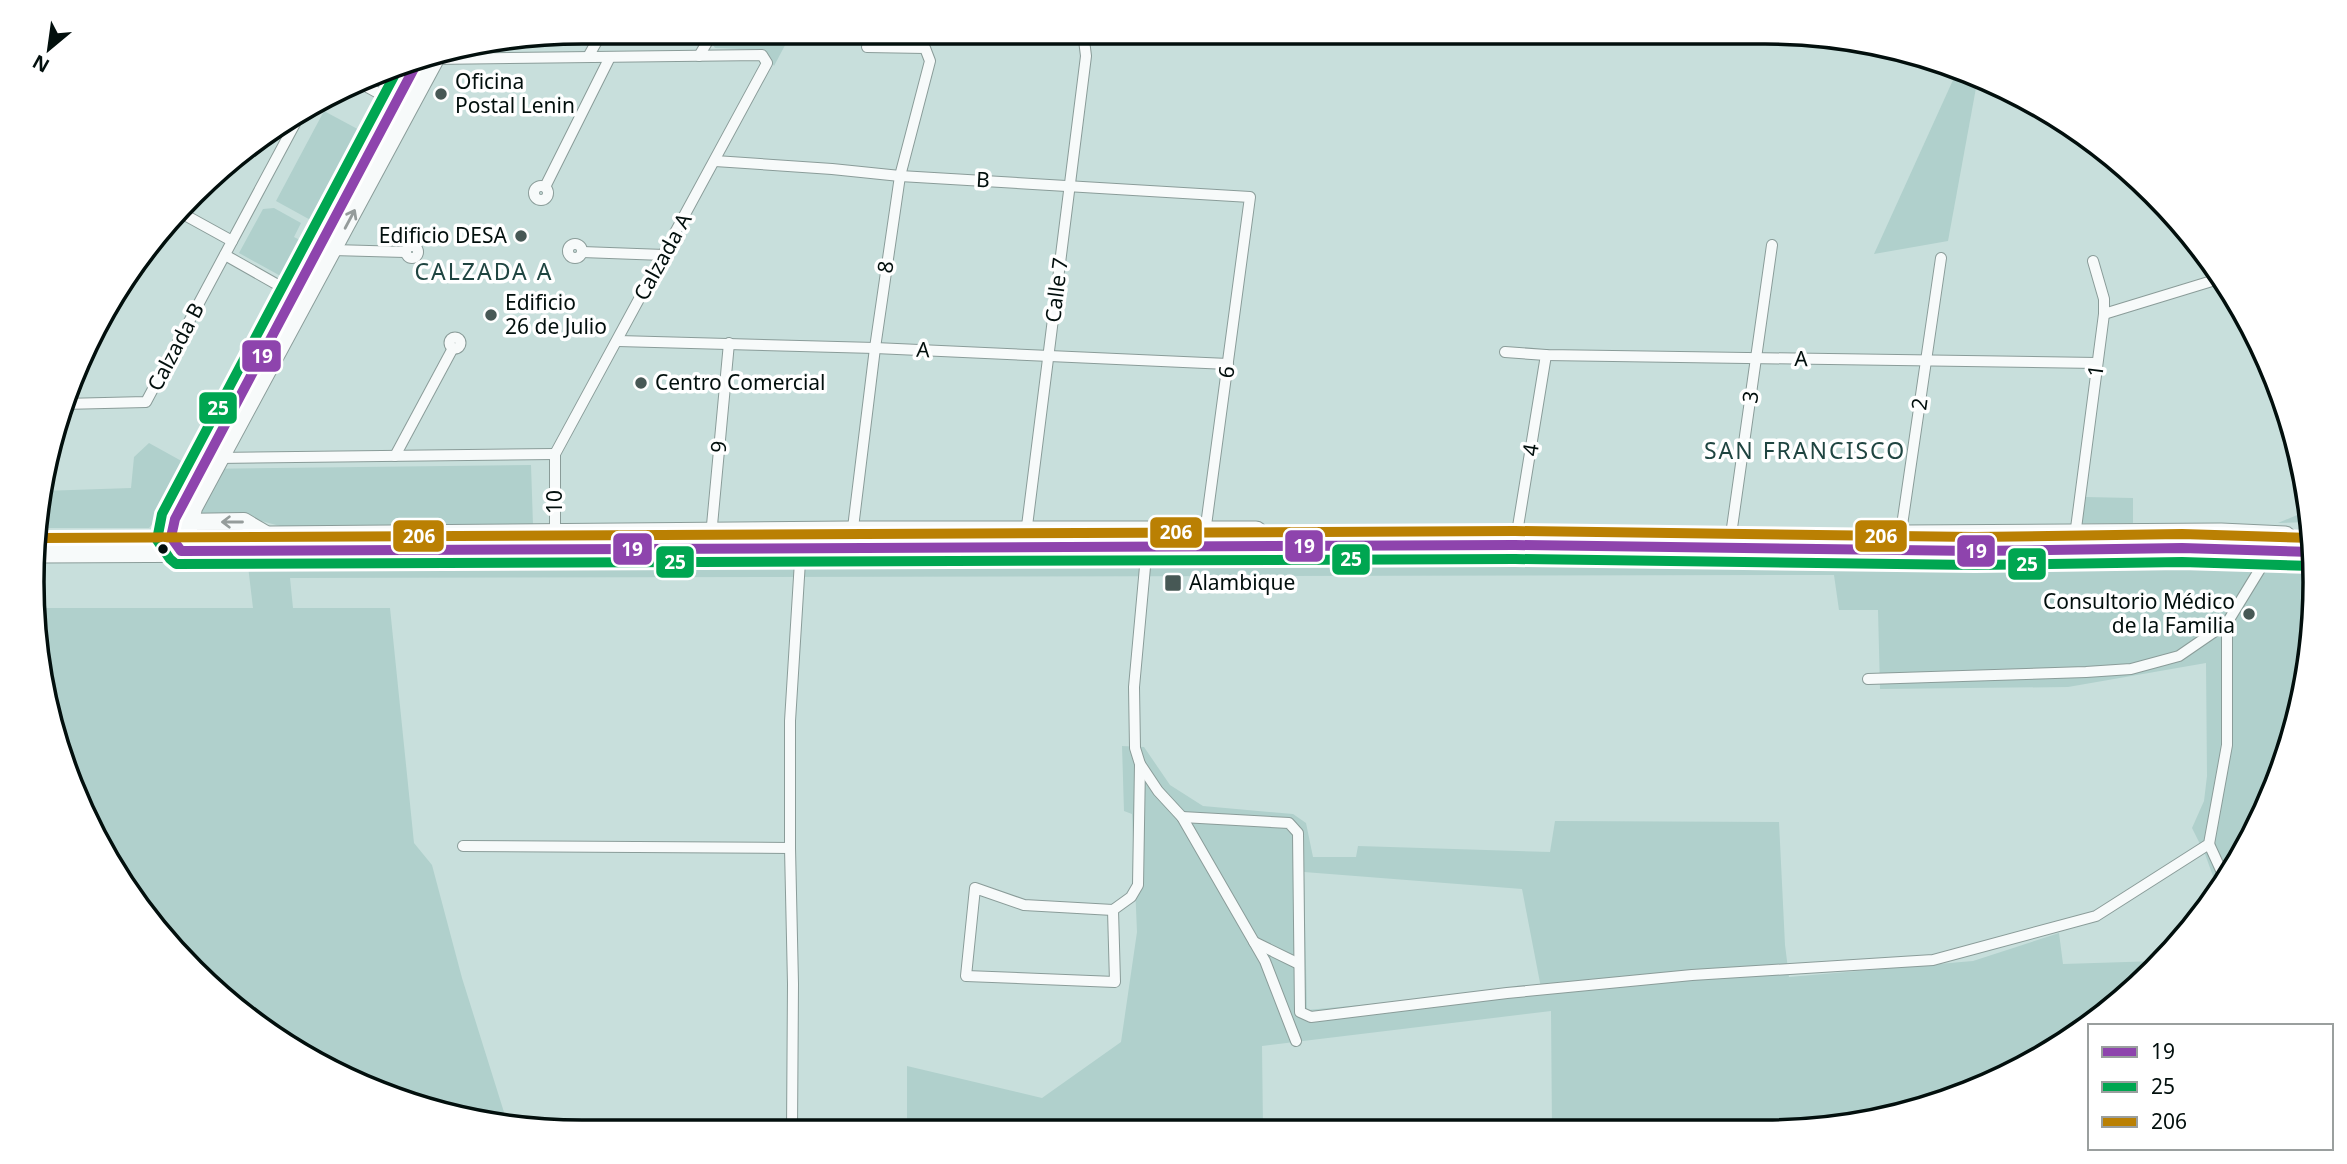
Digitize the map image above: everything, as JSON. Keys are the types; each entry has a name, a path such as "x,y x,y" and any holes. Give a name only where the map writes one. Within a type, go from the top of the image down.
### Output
{"highway":[{"path":"46,539 181,534 555,542"},
{"path":"45,551 181,534 555,542 1517,538 1900,543 2076,542 2221,534 2302,550"},
{"path":"2275,544 2301,539"}],"street":[{"path":"588,57 595,44"},
{"path":"699,56 706,44"},
{"name":"Calle 7","path":"1026,540 1086,56 1084,44"},
{"name":"8","path":"852,540 875,348 900,176 930,61 925,48 867,47"},
{"name":"Calzada A","path":"464,57 762,55 768,64 555,454"},
{"path":"545,187 610,57"},
{"path":"181,534 214,458 402,106 431,66"},
{"path":"300,298 334,250 402,106 415,70"},
{"path":"370,88 402,106"},
{"name":"Calzada B","path":"74,404 146,402 292,128"},
{"name":"B","path":"715,161 900,176 1250,197"},
{"name":"6","path":"1203,539 1250,197"},
{"path":"187,216 232,241"},
{"name":"3","path":"1730,542 1772,245"},
{"path":"334,250 405,252"},
{"path":"582,252 664,255"},
{"path":"225,255 300,298"},
{"name":"2","path":"1900,543 1941,258"},
{"name":"1","path":"2076,542 2104,314 2104,299 2093,261"},
{"path":"2104,314 2212,281"},
{"name":"A","path":"618,341 875,348 1228,364"},
{"name":"9","path":"710,542 729,343"},
{"path":"395,456 453,348"},
{"name":"A","path":"1505,352 1757,359 2098,363"},
{"name":"4","path":"1517,538 1546,355"},
{"path":"214,458 555,454"},
{"name":"10","path":"555,454 555,542"},
{"path":"1147,539 1134,687 1135,748 1140,764 1158,791 1182,817 1265,961 1296,1041"},
{"path":"792,1120 790,720 801,541"},
{"path":"1868,679 2131,669 2179,656 2227,623 2275,544"},
{"path":"2220,869 2209,844 2227,746 2227,623"},
{"path":"1113,910 1115,982 966,975 975,888 1024,905 1113,910 1131,897 1138,885 1140,764"},
{"path":"1182,817 1289,823 1298,832 1300,1012 1311,1017 1507,993 1692,975 1933,960 2096,916 2209,844"},
{"path":"463,846 790,848"},
{"path":"1254,942 1299,964"}],"shaded area":[{"path":"712,44 786,44 774,66 764,50 715,48"},
{"path":"1954,78 1976,87 1948,241 1874,254"},
{"path":"324,111 365,133 316,223 276,201"},
{"path":"274,208 301,223 294,237 306,243 286,279 239,253 263,209"},
{"path":"149,443 196,469 531,465 533,525 280,526 246,517 161,514 149,528 47,528 52,491 131,488 134,457"},
{"path":"2085,497 2133,498 2133,523 2082,523"},
{"path":"2299,514 2300,522 2278,523"},
{"path":"2302,553 2299,652 2275,755 2248,820 2214,879 2192,828 2204,801 2207,776 2206,663 2068,687 1880,689 1878,610 1839,610 1834,575 290,578 293,608 390,608 414,843 432,865 462,978 505,1115 409,1092 344,1065 283,1030 254,1009 201,963 177,937 134,881 99,820 85,788 72,755 54,687 45,608 253,608 248,566 1071,558 2003,562 2266,559"},
{"path":"1122,746 1144,747 1170,785 1203,806 1293,814 1306,823 1313,857 1356,857 1358,846 1550,852 1555,821 1779,822 1789,977 1973,961 2059,933 2063,964 2148,961 2120,987 2064,1030 2003,1065 1938,1092 1835,1116 1765,1120 1552,1120 1551,1011 1262,1046 1263,1120 907,1120 907,1066 1042,1098 1121,1042 1137,932 1132,814 1124,811","holes":["1304,872 1522,889 1541,988 1307,1010"]}],"transit line":[{"name":"19","path":"413,71 175,519 171,537 181,551 1515,545 1975,551 2182,548 2302,552"},
{"name":"25","path":"393,78 162,514 157,540 176,564 1515,559 1975,565 2182,562 2303,566"},
{"name":"206","path":"46,538 1515,531 1975,537 2182,534 2301,538"}],"place":[{"name":"Oficina Postal Lenin","path":"441,94"},
{"name":"Edificio DESA","path":"521,236"},
{"name":"Edificio 26 de Julio","path":"491,315"},
{"name":"Centro Comercial","path":"641,383"},
{"name":"Alambique","path":"1173,583"},
{"name":"Consultorio Médico de la Familia","path":"2249,614"}],"district":[{"name":"CALZADA A","path":"484,272"},
{"name":"SAN FRANCISCO","path":"1805,451"}]}
